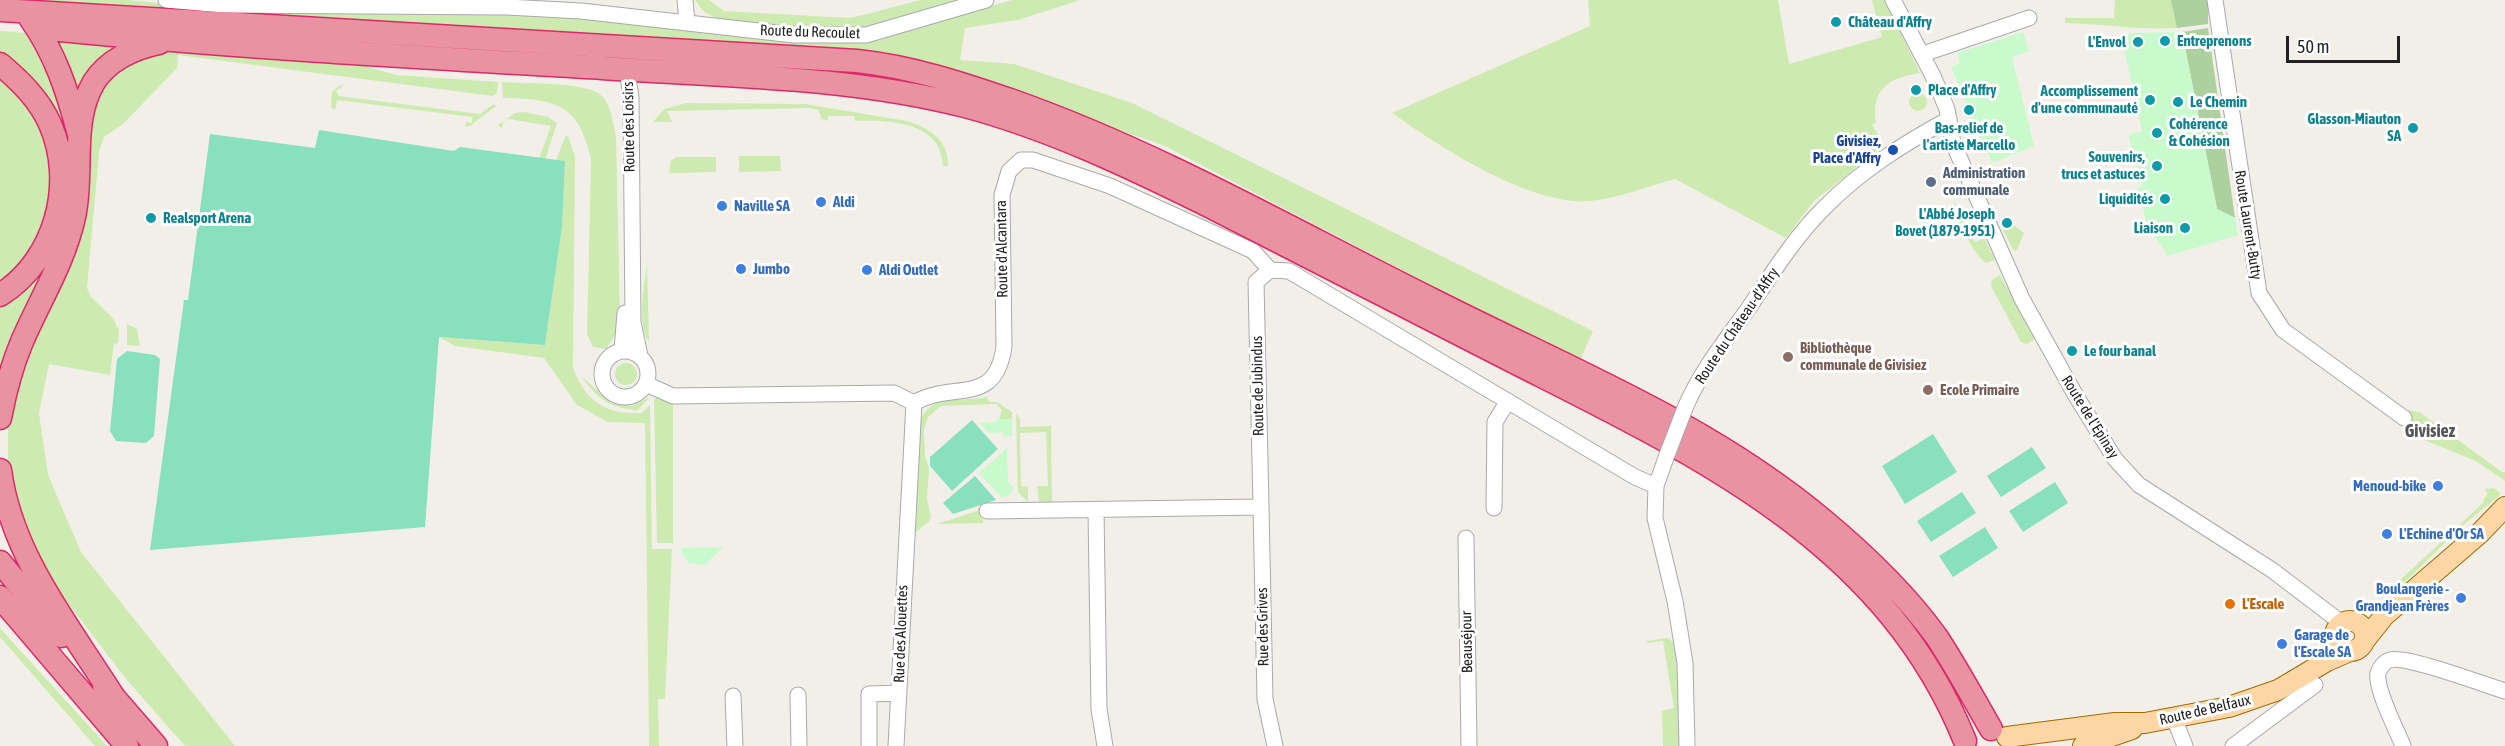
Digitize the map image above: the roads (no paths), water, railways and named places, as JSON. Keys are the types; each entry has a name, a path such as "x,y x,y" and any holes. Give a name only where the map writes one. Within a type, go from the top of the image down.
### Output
{"highway":[{"path":"0,10 31,20 181,40 627,59 901,66 940,76 1045,112 1116,141 1226,194 1662,414 1756,470 1821,518 1898,589 1936,637 2004,737"},
{"path":"31,20 50,48 64,81 79,137"},
{"path":"0,25 31,20 627,59 853,86 943,101 1054,135 1188,196 1653,434 1705,462 1763,499 1821,543 1884,608 1927,667 1964,744"},
{"path":"0,418 11,368 58,266 71,231 79,183 79,137 89,93 106,68 123,56 146,46 181,40"},
{"path":"0,64 20,81 37,101 50,124 59,150 62,175 60,201 52,230 41,254 24,275 0,295"},
{"path":"0,471 12,522 33,570 112,696"},
{"path":"0,562 156,746"},
{"path":"0,597 127,746"}],"main road":[{"path":"2350,636 2384,616 2472,541 2505,507"},
{"name":"Route de Belfaux","path":"1964,744 1980,730 2004,737 2115,723 2145,723 2229,707 2278,690 2327,661 2350,636"},
{"name":"Route de Belfaux","path":"2084,746 2145,723"}],"street":[{"name":"Route du Recoulet","path":"166,0 223,6 507,7 794,35 866,35 987,0"},
{"path":"685,0 687,23"},
{"path":"1893,0 1923,54 1949,119"},
{"name":"Route Laurent-Butty","path":"2215,0 2259,293 2283,330 2404,418"},
{"path":"1923,54 2029,18"},
{"name":"Route des Loisirs","path":"622,350 626,316 621,141 627,59"},
{"name":"Route des Loisirs","path":"627,59 631,97 633,322 640,356 648,370 646,384"},
{"name":"Route du Château-d'Affry","path":"1687,746 1685,663 1675,601 1655,518 1656,486 1685,408 1715,354 1791,247 1822,210 1853,181 1893,150 1949,119"},
{"name":"Route de l'Epinay","path":"1949,119 1953,143 2022,299 2076,396 2127,475 2183,515 2294,585 2350,636"},
{"name":"Route d'Alcantara","path":"914,404 932,394 976,389 991,381 1000,364 1004,346 1002,195 1005,179 1022,160 1053,165 1110,186 1253,251 1270,270"},
{"path":"1270,270 1289,271 1635,477 1656,486"},
{"name":"Route de Jubindus","path":"1261,507 1256,282 1270,270"},
{"path":"640,356 622,350 613,354 602,369 601,376 608,390 621,397 629,397 642,390 646,384 673,396 894,393 914,404"},
{"path":"1494,507 1495,422 1508,401"},
{"name":"Rue des Alouettes","path":"896,746 914,404"},
{"path":"987,511 1261,507"},
{"name":"Rue des Grives","path":"1261,507 1264,699 1275,746"},
{"path":"1096,511 1099,708 1105,746"},
{"name":"Beauséjour","path":"1466,538 1469,746"},
{"path":"2403,746 2378,684 2378,672 2383,664 2390,660 2413,663 2505,691"},
{"path":"2233,746 2315,685"},
{"path":"869,746 869,694 899,693"},
{"path":"798,695 799,746"},
{"path":"733,696 735,746"},
{"path":"2174,718 2185,746"}],"place":[{"name":"Château d'Affry","path":"1836,22"},
{"name":"Entreprenons","path":"2165,41"},
{"name":"L'Envol","path":"2138,42"},
{"name":"Place d'Affry","path":"1916,90"},
{"name":"Accomplissement d'une communauté","path":"2150,100"},
{"name":"Le Chemin","path":"2178,102"},
{"name":"Bas-relief de l'artiste Marcello","path":"1969,110"},
{"name":"Glasson-Miauton SA","path":"2413,128"},
{"name":"Cohérence & Cohésion","path":"2157,133"},
{"name":"Givisiez, Place d'Affry","path":"1893,150"},
{"name":"Souvenirs, trucs et astuces","path":"2157,166"},
{"name":"Administration communale","path":"1931,182"},
{"name":"Liquidités","path":"2165,199"},
{"name":"Aldi","path":"821,202"},
{"name":"Naville SA","path":"722,206"},
{"name":"Realsport Arena","path":"151,218"},
{"name":"L'Abbé Joseph Bovet (1879-1951)","path":"2007,223"},
{"name":"Liaison","path":"2185,228"},
{"name":"Jumbo","path":"741,269"},
{"name":"Aldi Outlet","path":"867,270"},
{"name":"Le four banal","path":"2072,351"},
{"name":"Bibliothèque communale de Givisiez","path":"1788,357"},
{"name":"Ecole Primaire","path":"1928,390"},
{"name":"Menoud-bike","path":"2438,486"},
{"name":"L'Echine d'Or SA","path":"2387,534"},
{"name":"Boulangerie - Grandjean Frères","path":"2461,598"},
{"name":"L'Escale","path":"2230,604"},
{"name":"Garage de l'Escale SA","path":"2282,644"}],"district":[{"name":"Givisiez","path":"2430,431"}]}
